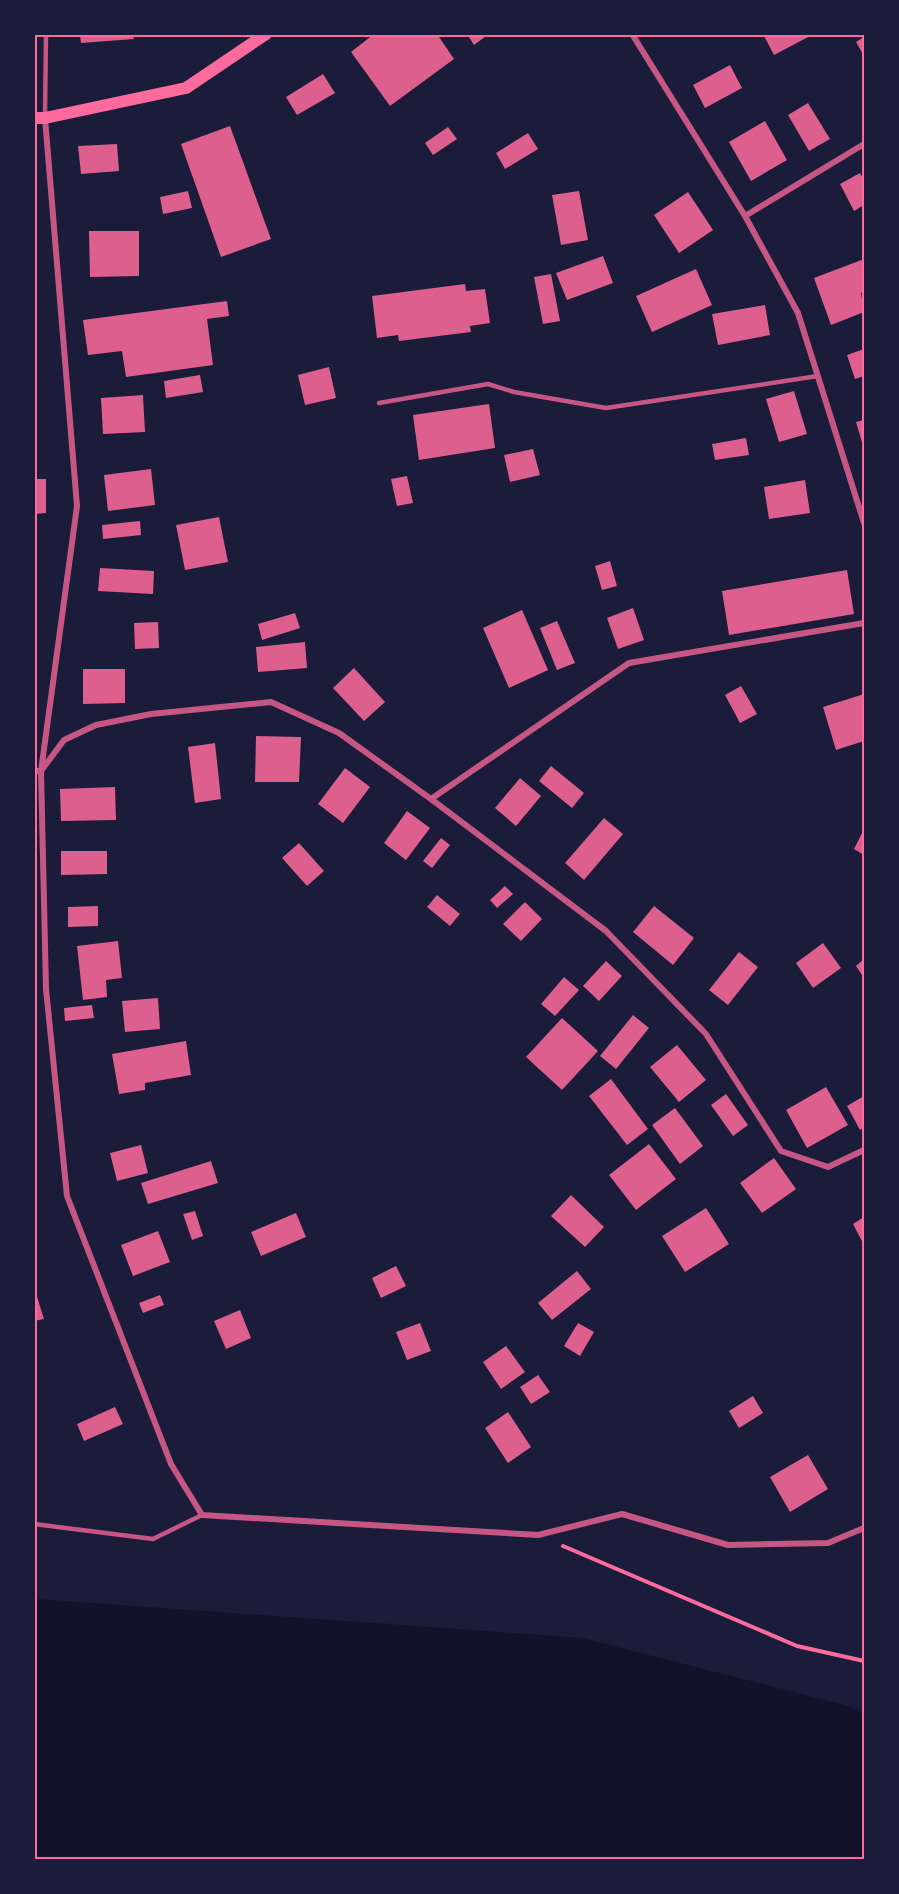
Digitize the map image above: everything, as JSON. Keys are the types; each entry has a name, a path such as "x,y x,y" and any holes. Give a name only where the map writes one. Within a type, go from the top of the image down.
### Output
{"main road":[{"path":"40,118 186,88 266,34"}],"street":[{"path":"632,34 745,216 798,313 864,523"},
{"path":"40,118 77,506 38,771 46,989 67,1196 171,1464 202,1515 538,1535 622,1514 728,1545 828,1543 864,1528"},
{"path":"745,216 864,144"},
{"path":"431,799 629,663 864,623"},
{"path":"38,771 64,740 96,725 151,714 271,702 339,733 606,931 706,1034 781,1151 828,1167 864,1149"}],"lane":[{"path":"40,118 46,34"},
{"path":"379,404 488,384 514,392 606,408 818,376"},
{"path":"34,1524 153,1539 202,1515"}],"path":[{"path":"538,1535 797,1647 864,1661"}],"shaded area":[{"path":"35,1599 583,1638 848,1706 864,1714 864,1859 35,1859"}],"building":[{"path":"80,34 132,34 134,39 81,43"},
{"path":"374,34 437,34 454,59 390,106 351,52"},
{"path":"467,34 489,34 474,45"},
{"path":"763,34 814,34 774,55"},
{"path":"864,37 864,56 856,42"},
{"path":"730,65 742,88 705,108 693,85"},
{"path":"323,74 335,93 297,115 286,97"},
{"path":"808,103 830,139 809,151 788,115"},
{"path":"765,121 787,160 751,181 729,142"},
{"path":"230,126 271,239 221,257 181,144"},
{"path":"448,127 457,139 433,155 425,143"},
{"path":"528,133 538,149 505,169 496,153"},
{"path":"117,144 119,171 81,174 78,146"},
{"path":"860,173 864,181 864,205 854,211 840,184"},
{"path":"188,191 192,208 163,214 160,197"},
{"path":"579,191 588,240 561,245 552,195"},
{"path":"688,192 713,230 679,253 654,215"},
{"path":"89,231 139,231 139,276 90,277"},
{"path":"603,256 613,283 567,300 556,273"},
{"path":"864,259 864,292 861,293 864,312 831,325 814,278"},
{"path":"696,269 712,305 652,332 636,296"},
{"path":"551,274 560,321 543,324 534,277"},
{"path":"465,284 466,291 485,289 490,323 470,326 471,332 399,341 398,335 377,338 372,296"},
{"path":"227,301 229,316 207,319 213,365 126,377 122,351 88,355 83,320"},
{"path":"765,305 770,335 718,345 712,314"},
{"path":"864,349 864,376 855,379 847,355"},
{"path":"329,367 336,398 305,405 298,375"},
{"path":"200,375 203,392 166,398 164,381"},
{"path":"794,391 807,434 779,442 766,399"},
{"path":"143,395 145,432 103,434 101,398"},
{"path":"489,404 495,448 419,460 413,415"},
{"path":"864,420 864,449 856,422"},
{"path":"746,438 749,455 715,460 712,444"},
{"path":"533,449 540,475 510,482 504,455"},
{"path":"151,469 155,505 108,511 104,475"},
{"path":"407,476 413,503 397,506 391,479"},
{"path":"34,479 46,479 46,513 34,514"},
{"path":"805,480 810,513 769,519 764,487"},
{"path":"219,517 228,562 185,570 176,525"},
{"path":"140,521 141,535 103,539 102,525"},
{"path":"610,561 617,586 602,590 595,566"},
{"path":"100,568 154,571 153,594 98,591"},
{"path":"847,570 854,614 729,635 722,591"},
{"path":"633,608 644,640 618,649 607,618"},
{"path":"522,610 548,670 509,688 483,628"},
{"path":"295,613 300,628 262,640 258,624"},
{"path":"557,621 575,663 557,670 540,628"},
{"path":"158,622 159,648 135,649 134,623"},
{"path":"305,642 307,668 258,672 256,647"},
{"path":"354,668 385,702 364,721 333,688"},
{"path":"83,669 125,669 125,703 83,704"},
{"path":"741,686 757,714 740,723 725,695"},
{"path":"864,694 864,741 836,750 823,707"},
{"path":"256,736 301,737 299,782 255,782"},
{"path":"215,743 221,799 195,803 188,747"},
{"path":"551,766 584,793 572,808 539,781"},
{"path":"345,768 370,787 343,823 318,804"},
{"path":"520,778 541,796 516,826 495,808"},
{"path":"115,787 116,820 61,821 60,789"},
{"path":"407,811 430,828 406,860 384,843"},
{"path":"604,818 623,834 584,880 565,863"},
{"path":"864,829 864,855 854,849"},
{"path":"441,838 450,845 432,868 423,861"},
{"path":"299,843 324,871 307,886 282,858"},
{"path":"61,851 107,851 107,874 61,875"},
{"path":"505,886 513,894 497,908 490,900"},
{"path":"437,895 460,914 450,926 427,907"},
{"path":"525,902 542,919 521,941 503,924"},
{"path":"98,906 98,926 68,927 68,907"},
{"path":"654,906 694,938 673,965 633,932"},
{"path":"118,941 122,978 106,980 107,997 83,1000 77,946"},
{"path":"823,943 841,968 813,988 796,963"},
{"path":"739,952 758,967 728,1005 709,990"},
{"path":"864,959 864,978 856,966"},
{"path":"606,961 622,976 599,1001 583,986"},
{"path":"564,977 579,990 555,1016 541,1004"},
{"path":"158,998 160,1029 125,1032 122,1001"},
{"path":"92,1005 94,1018 65,1021 64,1008"},
{"path":"633,1015 649,1028 616,1069 600,1056"},
{"path":"562,1018 598,1051 562,1090 526,1057"},
{"path":"186,1041 191,1075 145,1083 145,1090 119,1094 112,1054"},
{"path":"677,1045 706,1080 679,1102 650,1067"},
{"path":"611,1079 648,1129 627,1145 589,1096"},
{"path":"826,1087 848,1125 807,1148 786,1110"},
{"path":"726,1094 748,1125 733,1136 711,1105"},
{"path":"864,1096 864,1127 860,1130 847,1106"},
{"path":"675,1108 703,1146 680,1164 652,1125"},
{"path":"649,1144 676,1179 636,1210 609,1175"},
{"path":"141,1145 148,1173 117,1181 110,1153"},
{"path":"774,1158 796,1189 762,1213 740,1183"},
{"path":"211,1161 218,1183 148,1204 141,1183"},
{"path":"571,1195 604,1227 585,1247 551,1216"},
{"path":"706,1208 729,1244 685,1272 662,1236"},
{"path":"195,1211 203,1236 192,1240 183,1214"},
{"path":"296,1213 306,1237 261,1256 251,1232"},
{"path":"864,1217 864,1245 853,1224"},
{"path":"158,1231 170,1262 133,1276 121,1245"},
{"path":"396,1266 406,1286 381,1298 372,1278"},
{"path":"577,1271 591,1289 552,1320 538,1303"},
{"path":"34,1287 44,1319 34,1321"},
{"path":"160,1295 164,1305 143,1313 139,1303"},
{"path":"240,1310 251,1338 226,1349 214,1321"},
{"path":"420,1323 431,1351 407,1360 396,1332"},
{"path":"578,1323 594,1332 580,1356 564,1346"},
{"path":"506,1346 525,1372 501,1389 483,1362"},
{"path":"538,1375 550,1392 531,1404 520,1387"},
{"path":"753,1396 763,1413 739,1428 729,1411"},
{"path":"115,1407 123,1424 84,1441 77,1424"},
{"path":"508,1412 531,1447 508,1463 485,1428"},
{"path":"808,1455 828,1489 790,1512 770,1477"}]}
